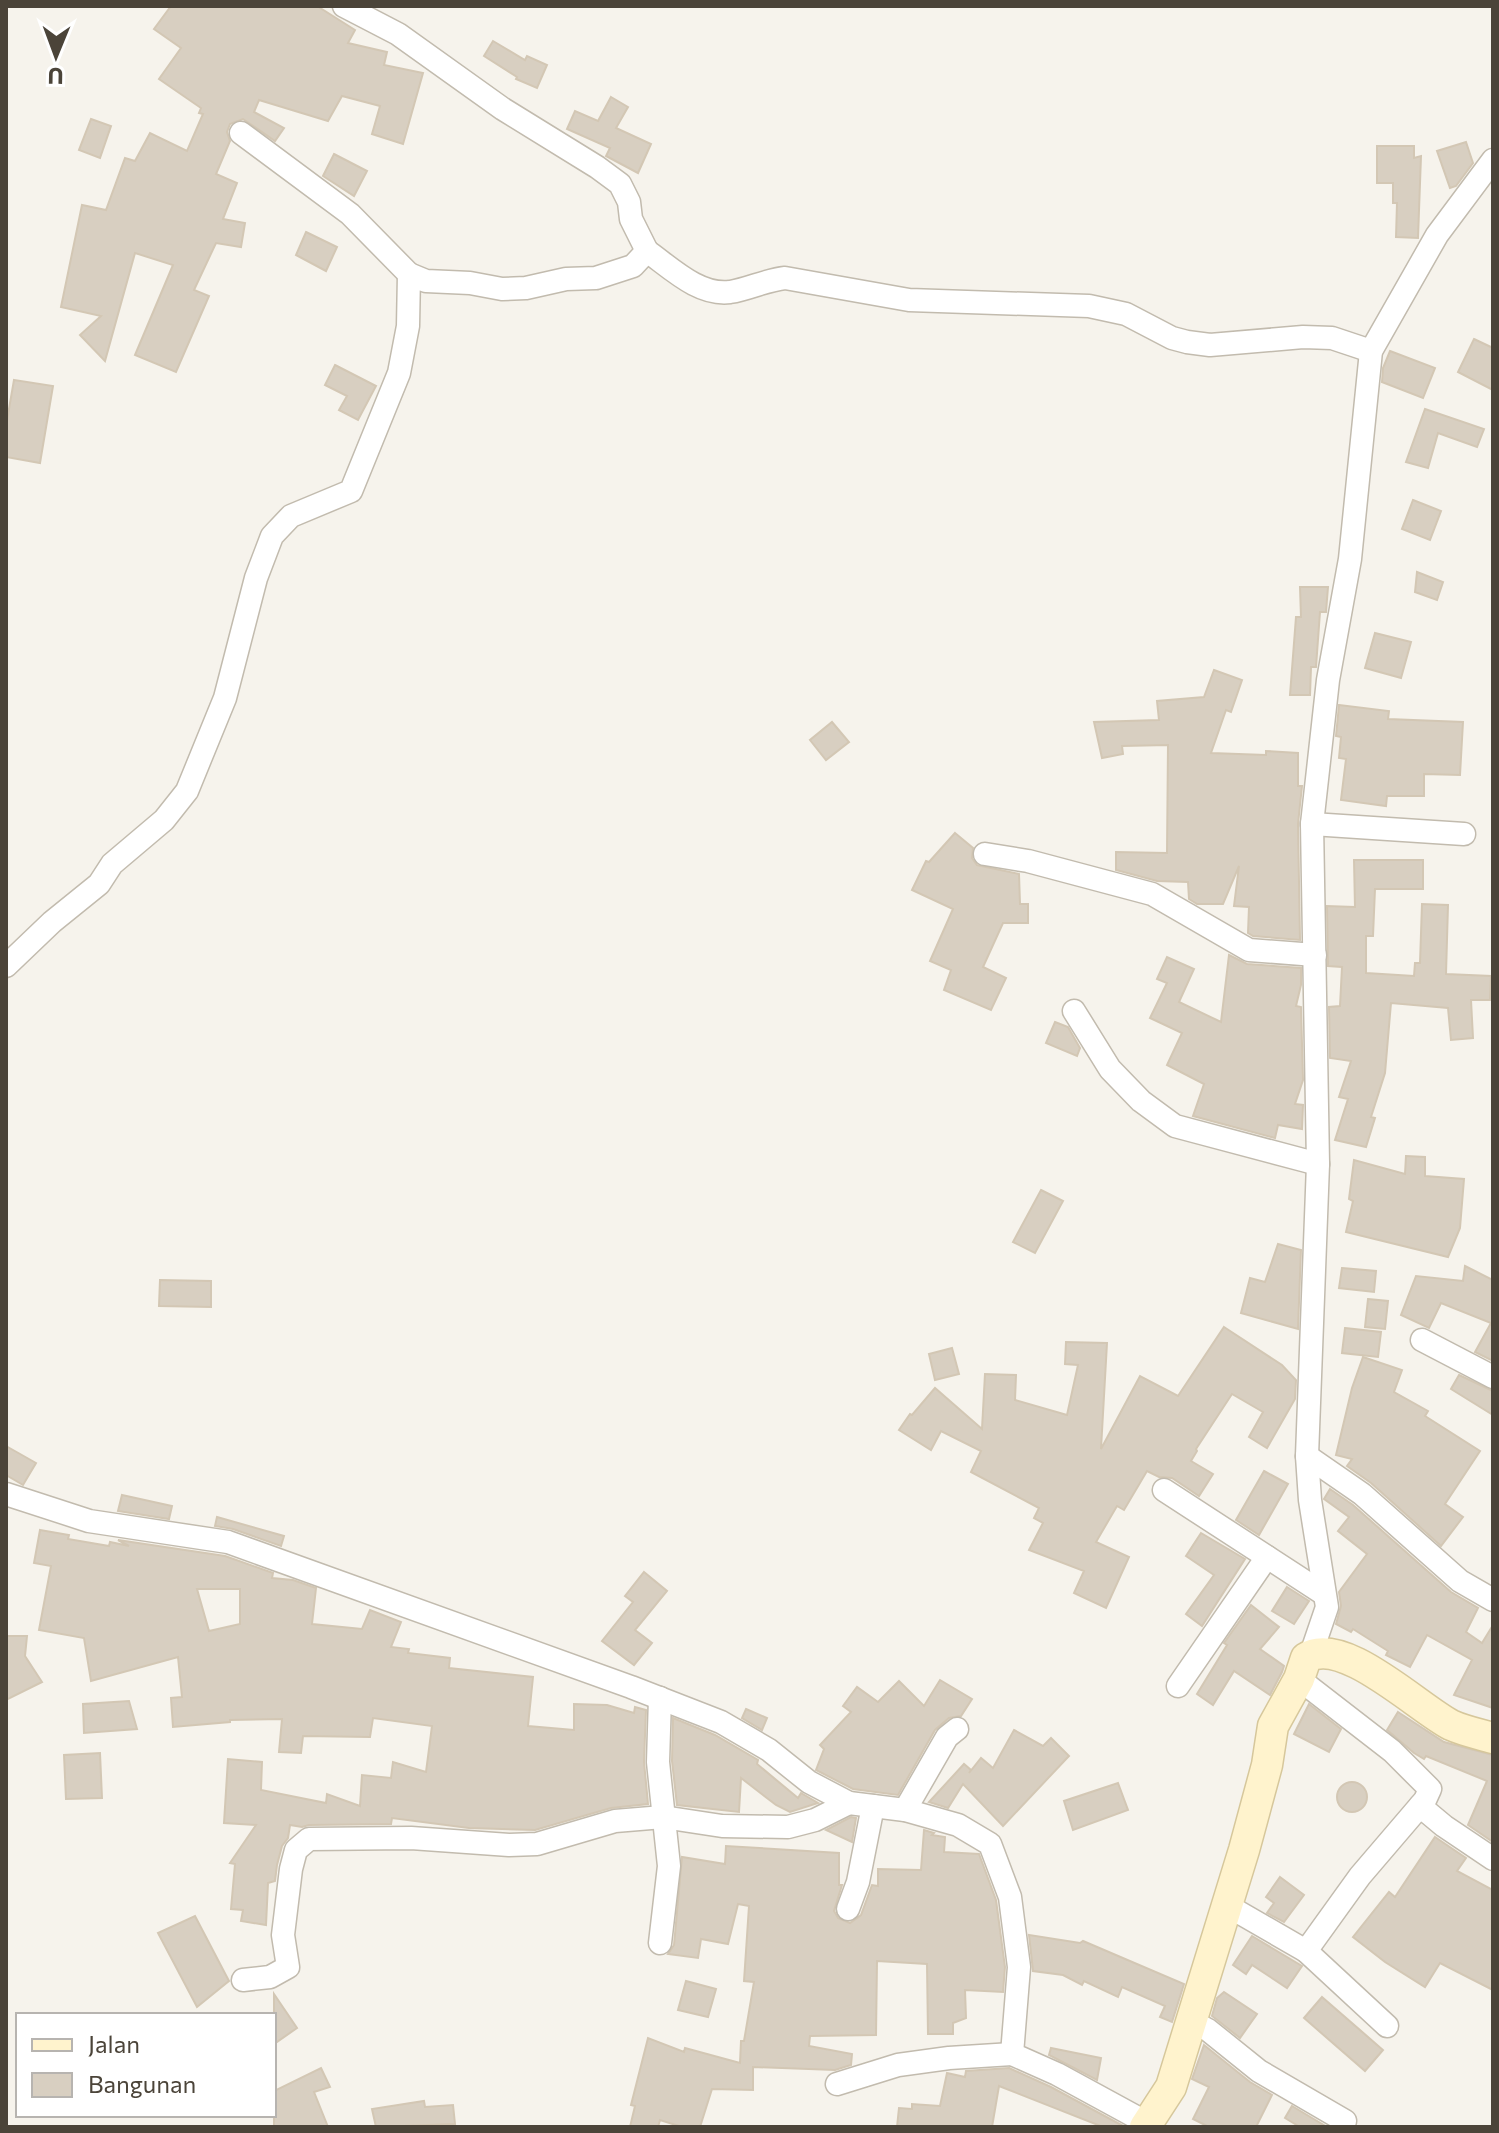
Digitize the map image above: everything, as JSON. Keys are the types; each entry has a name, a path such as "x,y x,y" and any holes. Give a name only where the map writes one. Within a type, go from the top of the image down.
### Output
{"street":[{"path":"344,6 398,34 503,109 620,184 629,202 631,219 647,251 704,289 728,292 785,278 909,300 1089,306 1113,310 1187,342 1210,345 1303,337 1332,338 1371,351"},
{"path":"241,133 350,214 409,274 426,281 470,283 502,289 526,288 566,279 596,278 633,266 647,251"},
{"path":"837,2084 898,2065 1012,2054 1057,2074 1146,2125 1171,2087 1228,1906 1267,1765 1273,1726 1305,1667 1327,1607 1310,1500 1307,1456 1318,1164 1312,824 1328,680 1350,559 1371,351 1437,235 1493,160"},
{"path":"6,966 52,922 99,884 112,864 164,820 187,791 225,698 256,578 272,536 291,516 351,491 399,373 408,326 409,274"},
{"path":"1312,824 1464,834"},
{"path":"985,854 1028,861 1152,894 1249,950 1315,955"},
{"path":"1074,1011 1110,1069 1141,1101 1175,1126 1318,1164"},
{"path":"1422,1340 1493,1377"},
{"path":"1307,1456 1362,1494 1460,1581 1493,1600"},
{"path":"1164,1490 1324,1594"},
{"path":"6,1494 89,1521 228,1542 721,1722 769,1750 809,1782 849,1803 905,1810 958,1825 990,1844 1010,1897 1019,1967 1012,2054"},
{"path":"1178,1686 1267,1557"},
{"path":"1305,1667 1326,1652 1348,1658 1452,1725 1493,1738"},
{"path":"1305,1667 1430,1789 1429,1795 1360,1876 1306,1951"},
{"path":"660,1698 658,1762 669,1866 660,1943"},
{"path":"905,1810 947,1737 957,1729"},
{"path":"243,1980 270,1977 288,1967 283,1935 291,1869 296,1850 309,1839 411,1838 537,1844 615,1821 663,1817 722,1826 788,1827 815,1820 849,1803"},
{"path":"848,1909 858,1882 873,1806"},
{"path":"1420,1806 1493,1859"},
{"path":"1228,1906 1306,1951 1387,2026"},
{"path":"1191,2021 1208,2030 1259,2071 1345,2121"}],"building":[{"path":"171,6 317,6 355,30 348,43 387,52 384,65 423,73 403,144 372,134 380,106 342,96 328,121 259,100 254,112 284,128 275,141 243,119 230,124 227,132 230,141 216,174 237,183 223,219 245,223 241,247 216,243 194,290 209,296 176,372 135,355 173,265 135,253 105,361 80,335 101,316 61,307 82,205 106,210 125,158 135,161 150,133 187,151 203,114 199,113 201,108 159,79 181,48 154,29"},
{"path":"493,41 525,60 527,56 547,65 537,88 516,79 484,56"},
{"path":"611,97 628,107 616,128 651,144 638,173 606,156 610,148 567,129 575,111 598,121"},
{"path":"91,119 111,126 100,158 79,150"},
{"path":"1466,142 1473,163 1456,186 1450,188 1437,151"},
{"path":"1377,146 1414,146 1414,158 1421,156 1418,238 1396,237 1397,203 1393,203 1393,183 1377,183"},
{"path":"334,154 367,171 354,196 323,176"},
{"path":"306,232 337,247 326,271 296,255"},
{"path":"1474,339 1493,348 1493,390 1458,372"},
{"path":"1390,351 1435,368 1423,398 1382,382 1383,368"},
{"path":"335,365 376,386 358,420 339,410 347,396 325,385"},
{"path":"14,380 53,386 40,463 6,457 6,426"},
{"path":"1425,409 1484,429 1477,447 1438,433 1428,468 1406,462"},
{"path":"1413,500 1441,511 1430,540 1402,529"},
{"path":"1417,572 1443,582 1437,600 1415,592"},
{"path":"1300,587 1328,587 1326,612 1320,612 1316,667 1311,667 1310,695 1290,695 1296,617 1301,617"},
{"path":"1375,633 1411,642 1401,678 1365,668"},
{"path":"1214,670 1242,680 1231,712 1226,710 1211,753 1298,753 1298,786 1302,786 1298,824 1300,940 1248,933 1249,907 1234,906 1239,866 1223,904 1197,904 1189,899 1188,882 1157,881 1116,870 1116,852 1167,853 1168,745 1122,746 1123,754 1102,758 1094,722 1159,720 1157,701 1204,697"},
{"path":"1339,705 1389,711 1388,719 1463,722 1460,775 1424,774 1424,796 1387,796 1386,806 1341,800 1346,759 1339,758 1341,737 1336,736"},
{"path":"832,722 849,742 826,760 810,740"},
{"path":"955,833 973,848 972,858 977,865 1019,874 1020,904 1028,904 1028,923 1003,923 983,967 1006,978 991,1010 944,990 951,970 930,961 953,909 912,890 926,861 929,862"},
{"path":"1354,860 1423,860 1423,889 1375,889 1373,936 1366,936 1366,973 1414,976 1415,963 1420,963 1422,904 1448,905 1446,974 1491,976 1490,1000 1471,1000 1473,1038 1451,1040 1448,1008 1391,1003 1385,1073 1371,1117 1375,1118 1366,1147 1335,1140 1348,1099 1339,1097 1351,1061 1330,1058 1329,1007 1340,1006 1342,967 1328,966 1327,906 1355,907"},
{"path":"1229,955 1247,964 1301,968 1296,1006 1301,1007 1303,1080 1295,1104 1303,1105 1302,1129 1278,1125 1275,1138 1193,1116 1204,1084 1167,1065 1182,1033 1150,1018 1167,983 1157,979 1167,957 1194,969 1179,1002 1221,1022"},
{"path":"1055,1022 1068,1027 1080,1048 1077,1056 1046,1043"},
{"path":"1406,1156 1425,1157 1425,1176 1464,1179 1460,1228 1448,1257 1346,1232 1353,1201 1349,1199 1354,1160 1405,1174"},
{"path":"1041,1190 1063,1201 1035,1253 1013,1242"},
{"path":"1278,1244 1301,1250 1298,1329 1241,1313 1250,1278 1265,1282"},
{"path":"1465,1266 1493,1280 1493,1361 1475,1352 1491,1323 1441,1303 1429,1328 1401,1315 1416,1276 1463,1281"},
{"path":"1342,1268 1376,1271 1374,1292 1339,1288"},
{"path":"160,1280 211,1281 211,1307 159,1306"},
{"path":"1368,1299 1388,1301 1385,1329 1365,1327"},
{"path":"1224,1327 1282,1365 1296,1380 1295,1399 1267,1448 1249,1437 1263,1412 1232,1394 1191,1461 1213,1474 1199,1496 1172,1478 1159,1477 1147,1471 1124,1510 1117,1506 1096,1542 1129,1557 1106,1608 1074,1593 1084,1571 1029,1550 1043,1523 1034,1518 1039,1508 971,1472 981,1451 941,1431 931,1450 899,1430 935,1388 982,1429 985,1374 1016,1375 1015,1400 1067,1415 1078,1365 1065,1364 1066,1342 1107,1343 1101,1449 1140,1376 1178,1396"},
{"path":"1345,1328 1381,1332 1378,1357 1342,1353"},
{"path":"952,1348 959,1374 935,1380 929,1354"},
{"path":"1363,1357 1402,1370 1394,1392 1428,1411 1425,1416 1480,1451 1445,1504 1463,1517 1441,1546 1371,1483 1347,1466 1352,1459 1336,1455"},
{"path":"1459,1375 1493,1391 1493,1415 1451,1389"},
{"path":"6,1446 36,1463 23,1485 6,1475"},
{"path":"1264,1471 1288,1484 1259,1535 1236,1520"},
{"path":"1330,1489 1353,1505 1451,1592 1478,1608 1466,1632 1482,1643 1493,1625 1493,1708 1454,1695 1472,1660 1427,1635 1410,1667 1386,1655 1388,1651 1353,1629 1351,1632 1336,1624 1341,1606 1339,1592 1367,1554 1338,1531 1349,1517 1324,1499"},
{"path":"122,1495 172,1506 169,1519 118,1511"},
{"path":"217,1517 284,1536 281,1546 215,1526"},
{"path":"40,1530 69,1535 68,1539 109,1546 110,1542 129,1546 118,1540 225,1556 273,1573 272,1578 293,1580 316,1588 312,1624 362,1629 370,1610 401,1622 391,1647 409,1649 408,1653 450,1658 449,1668 533,1677 528,1726 574,1730 574,1704 607,1705 634,1713 635,1707 646,1710 644,1762 648,1804 611,1808 535,1830 469,1828 392,1818 391,1824 290,1825 275,1881 268,1883 266,1925 241,1921 243,1910 231,1909 235,1864 230,1863 256,1825 224,1823 228,1759 262,1762 261,1790 326,1803 327,1794 360,1806 362,1775 391,1778 393,1762 426,1772 432,1726 373,1718 370,1737 303,1736 301,1753 279,1752 282,1719 230,1720 173,1727 171,1698 182,1697 178,1657 91,1681 84,1638 39,1630 51,1566 34,1563","holes":["197,1589 240,1589 240,1624 209,1631"]},
{"path":"1201,1533 1245,1559 1202,1626 1186,1614 1214,1575 1186,1556"},
{"path":"644,1572 667,1591 635,1630 652,1643 634,1665 602,1641 633,1602 625,1596"},
{"path":"1287,1587 1309,1601 1294,1624 1272,1611"},
{"path":"1251,1605 1279,1627 1260,1649 1284,1666 1282,1672 1270,1695 1234,1671 1213,1705 1197,1694 1227,1645 1224,1643"},
{"path":"6,1636 27,1636 25,1656 42,1682 6,1700"},
{"path":"940,1680 972,1699 961,1716 949,1718 935,1730 898,1795 853,1789 816,1770 824,1749 820,1745 851,1712 843,1706 857,1687 878,1702 899,1681 924,1706"},
{"path":"129,1701 137,1729 84,1733 83,1704"},
{"path":"1309,1704 1341,1729 1329,1752 1294,1734"},
{"path":"746,1709 767,1718 762,1730 742,1718"},
{"path":"1398,1712 1444,1742 1493,1755 1493,1842 1468,1825 1487,1781 1414,1753 1387,1730"},
{"path":"673,1718 715,1735 758,1760 757,1764 798,1798 801,1793 818,1803 790,1812 741,1778 739,1812 677,1805 672,1761"},
{"path":"1014,1730 1043,1746 1051,1738 1069,1756 1003,1826 963,1784 948,1808 929,1802 964,1764 971,1770 969,1773 981,1758 993,1768"},
{"path":"100,1753 102,1798 66,1799 64,1755"},
{"path":"1352,1782 1363,1786 1367,1797 1363,1808 1352,1812 1341,1808 1337,1797 1341,1786"},
{"path":"1118,1783 1128,1810 1073,1830 1064,1801"},
{"path":"851,1817 856,1818 852,1842 826,1830"},
{"path":"924,1830 945,1837 944,1852 979,1854 996,1900 1005,1967 1003,1992 965,1990 966,2018 953,2023 953,2034 928,2034 927,1964 877,1961 876,2035 810,2036 809,2046 852,2054 851,2065 835,2070 753,2067 753,2090 712,2089 700,2127 682,2127 660,2120 658,2127 630,2127 635,2106 631,2105 648,2038 684,2052 685,2048 740,2063 741,2041 744,2041 754,1982 744,1981 749,1906 738,1904 728,1944 701,1939 698,1958 668,1954 674,1945 682,1857 725,1864 726,1846 839,1853 839,1885 842,1885 834,1911 838,1918 850,1923 861,1915 872,1885 878,1886 878,1869 921,1870"},
{"path":"1435,1837 1466,1858 1457,1871 1493,1890 1493,1990 1440,1963 1425,1987 1353,1937 1389,1892 1395,1897"},
{"path":"1280,1877 1304,1895 1284,1922 1267,1913 1274,1903 1266,1897"},
{"path":"195,1916 229,1981 197,2007 158,1933"},
{"path":"1029,1935 1083,1941 1184,1984 1172,2022 1160,2017 1165,2006 1122,1987 1118,1997 1084,1981 1082,1985 1063,1975 1033,1971"},
{"path":"1252,1936 1302,1966 1287,1988 1252,1965 1246,1974 1233,1965"},
{"path":"686,1981 716,1989 708,2017 678,2010"},
{"path":"1224,1992 1257,2014 1240,2038 1212,2016 1217,1998"},
{"path":"274,1994 297,2028 276,2043 276,2013"},
{"path":"1322,1997 1383,2050 1365,2071 1304,2018"},
{"path":"1204,2045 1250,2082 1272,2095 1256,2127 1209,2127 1193,2119 1209,2087 1192,2079"},
{"path":"1051,2048 1101,2058 1097,2080 1049,2055"},
{"path":"321,2068 330,2087 314,2092 328,2127 274,2127 276,2090"},
{"path":"1009,2068 1125,2127 1103,2127 999,2086 992,2127 897,2127 899,2108 912,2109 912,2104 940,2106 947,2073 965,2077 966,2071"},
{"path":"424,2101 425,2107 453,2105 455,2124 376,2127 372,2109"},
{"path":"1292,2106 1327,2127 1300,2127 1285,2118"}]}
